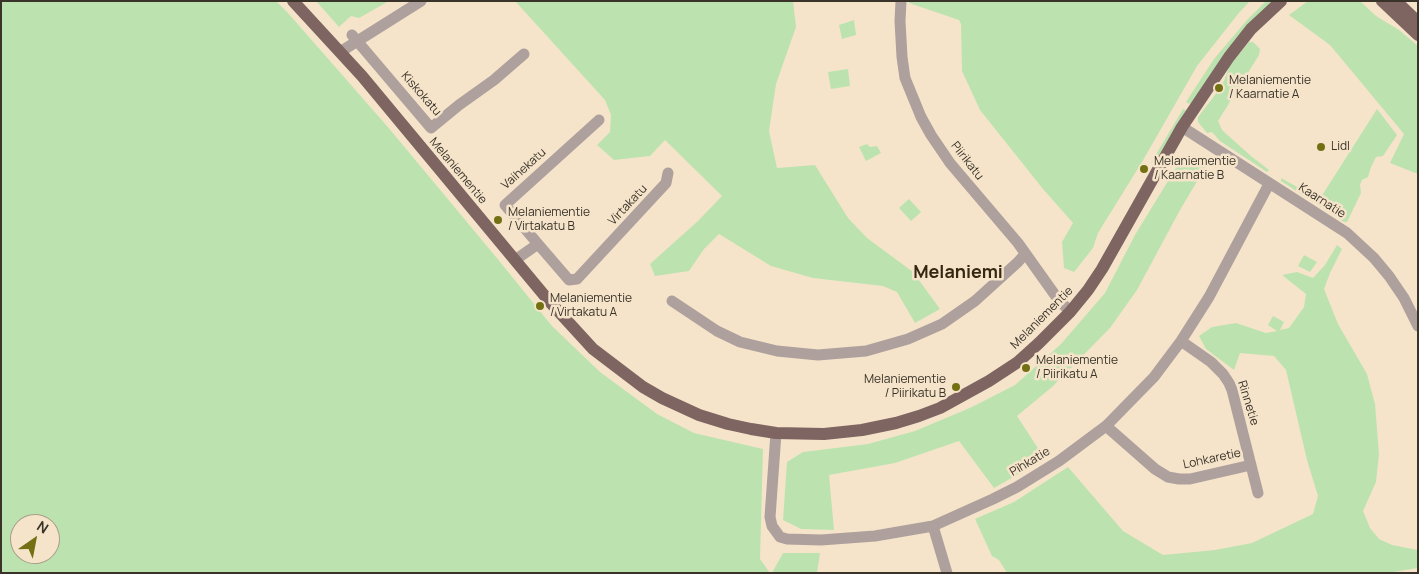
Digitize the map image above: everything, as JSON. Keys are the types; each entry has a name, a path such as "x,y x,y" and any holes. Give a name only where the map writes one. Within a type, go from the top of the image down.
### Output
{"main road":[{"name":"Melaniementie","path":"293,1 362,76 549,301 593,349 643,387 699,415 728,424 776,433 824,434 862,430 919,416 962,397 989,382 1018,362 1039,343 1070,312 1088,290 1117,244 1182,128 1229,57 1251,29 1281,1"},
{"path":"1382,1 1418,35"},
{"path":"1396,1 1418,22"}],"street":[{"path":"340,52 355,38 421,1"},
{"name":"Piirikatu","path":"901,1 900,21 905,78 921,117 950,163 1018,243 1055,295 1070,312"},
{"name":"Kiskokatu","path":"355,38 432,128 524,54"},
{"name":"Vaihekatu","path":"538,244 506,205 599,120"},
{"name":"Kaarnatie","path":"1182,128 1347,233 1374,258 1389,276 1404,298 1418,326"},
{"name":"Virtakatu","path":"538,244 569,280 577,279 666,183 668,173"},
{"name":"Pihkatie","path":"776,433 770,517 772,526 780,537 787,539 812,540 875,536 933,526 1017,487 1059,461 1106,426 1154,376 1182,341 1209,297 1269,184"},
{"path":"515,260 538,244"},
{"path":"672,302 717,331 740,342 777,351 818,355 866,351 908,339 942,324 975,301 1025,254"},
{"name":"Rinnetie","path":"1182,341 1211,362 1229,383 1258,493"},
{"name":"Lohkaretie","path":"1106,426 1155,469 1168,477 1179,480 1252,465"},
{"path":"933,526 947,573"}],"green space":[{"path":"1,1 276,1 387,126 552,326 600,372 657,414 694,433 763,449 760,559 770,573 1,573"},
{"path":"316,1 389,1 359,18 351,16 339,27"},
{"path":"515,1 793,1 796,27 776,84 769,131 777,168 815,165 848,218 867,238 913,272 940,309 915,323 897,292 883,286 813,278 771,266 719,234 704,249 689,271 655,276 650,264 698,221 722,196 665,140 650,156 614,160 597,145 610,132 611,115 605,100"},
{"path":"909,1 1250,1 1197,66 1142,162 1098,233 1093,248 1074,272 1064,268 1062,242 1073,223 1043,189 980,110 962,71 961,24 959,20 909,3"},
{"path":"1266,1 1272,1 1190,104 1186,102 1214,59"},
{"path":"1308,1 1360,1 1376,16 1399,30 1418,46 1418,174 1390,163 1404,134 1330,45 1289,15"},
{"path":"854,20 856,35 842,39 839,25"},
{"path":"1249,42 1253,42 1260,49 1259,55 1218,121 1222,130 1269,170 1267,172 1220,141 1212,132 1207,133 1198,122 1198,117 1224,81 1230,65"},
{"path":"848,69 850,86 831,89 828,72"},
{"path":"1183,109 1186,110 1168,142 1155,161 1151,163"},
{"path":"1377,109 1397,135 1383,156 1376,157 1368,177 1362,180 1360,185 1361,193 1347,222 1344,222 1281,181 1281,178 1299,188 1301,185 1321,197"},
{"path":"867,144 870,147 877,146 881,153 866,161 859,147"},
{"path":"1191,156 1208,163 1180,210 1137,290 1110,328 1052,387 1017,416 1045,459 994,488 959,441 895,463 829,475 834,530 801,529 783,520 787,462 803,452 868,444 915,431 972,407 1015,385 1061,344 1105,293 1135,235 1179,163"},
{"path":"909,199 921,212 911,221 899,208"},
{"path":"1337,245 1342,249 1324,289 1338,324 1367,374 1375,404 1379,454 1376,482 1363,511 1370,528 1379,539 1392,545 1418,550 1418,568 1387,573 1007,573 999,560 992,556 975,519 1014,502 1068,467 1123,531 1163,555 1215,550 1252,543 1313,514 1318,496 1307,460 1286,370 1274,356 1240,353 1234,370 1206,349 1199,336 1212,327 1236,323 1266,333 1277,331 1268,325 1273,316 1284,322 1280,330 1289,328 1304,307 1306,294 1282,275 1297,272 1313,278 1325,265"},
{"path":"1304,255 1317,262 1310,272 1298,266"},
{"path":"783,553 820,553 817,573 772,573"}],"place":[{"name":"Melaniementie / Kaarnatie A","path":"1219,88"},
{"name":"Lidl","path":"1321,147"},
{"name":"Melaniementie / Kaarnatie B","path":"1144,169"},
{"name":"Melaniementie / Virtakatu B","path":"498,220"},
{"name":"Melaniementie / Virtakatu A","path":"540,306"},
{"name":"Melaniementie / Piirikatu A","path":"1026,368"},
{"name":"Melaniementie / Piirikatu B","path":"956,387"}],"district":[{"name":"Melaniemi","path":"958,273"}]}
